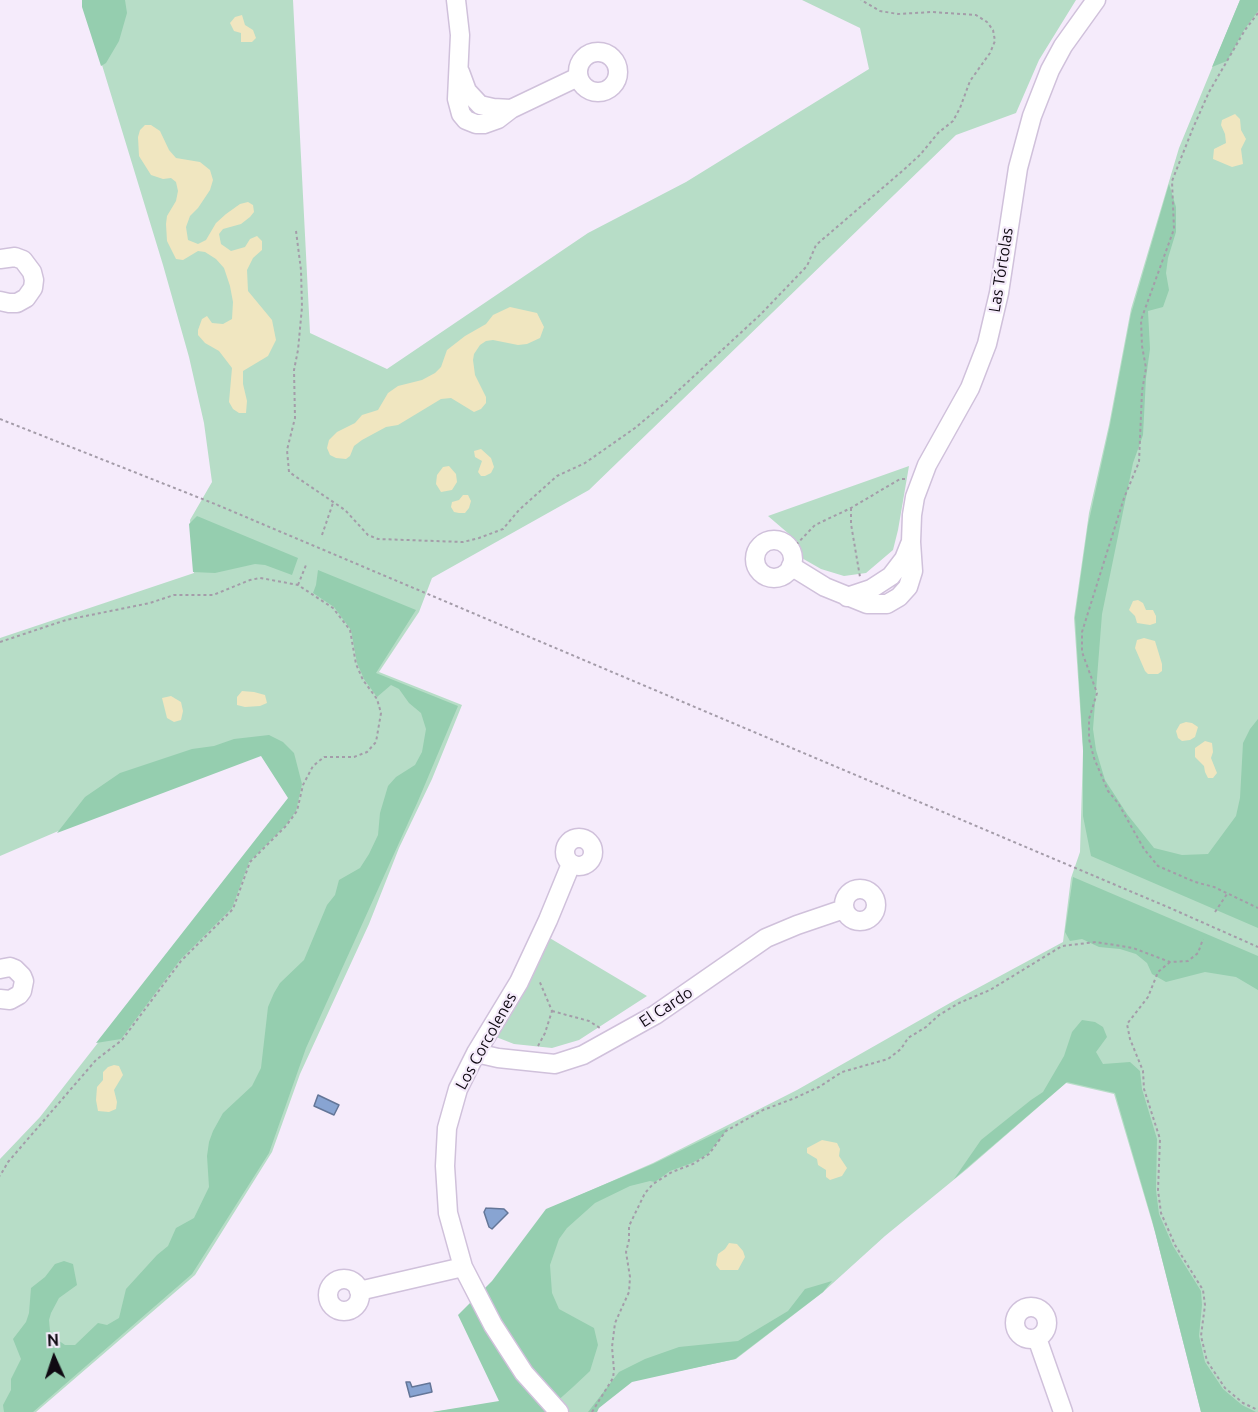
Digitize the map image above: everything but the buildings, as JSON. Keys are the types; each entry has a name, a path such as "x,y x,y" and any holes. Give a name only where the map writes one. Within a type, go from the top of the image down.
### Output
{"street":[{"path":"456,0 460,35 459,69 467,91 480,105 511,109 578,77"},
{"name":"Las Tórtolas","path":"855,595 891,576 904,559 911,542 912,515 920,479 970,388 987,344 999,293 1018,168 1040,94 1063,46 1096,0"},
{"path":"0,259 15,257 23,260 32,272 34,280 33,288 26,298 17,303 0,301"},
{"path":"791,559 825,587 855,595"},
{"name":"Los Corcolenes","path":"559,1412 524,1373 493,1325 463,1267 448,1213 445,1166 447,1128 458,1089 476,1053 519,982 571,864"},
{"name":"El Cardo","path":"476,1053 498,1058 555,1064 583,1055 655,1016 766,938 844,909"},
{"path":"0,969 10,967 15,969 24,981 22,991 15,999 0,999"},
{"path":"360,1291 463,1267"},
{"path":"1036,1338 1063,1412"}],"path":[{"path":"296,231 301,270 302,307 294,370 296,417 287,450 289,472 345,510 368,535 378,539 463,542 503,529 519,510 557,476 585,463 634,428 761,314 807,266 816,245 920,155 938,133 952,122 970,81 990,53 995,41 993,30 987,22 976,15 932,12 898,14 880,10 861,0"},
{"path":"1258,13 1245,30 1209,92 1172,181 1174,229 1141,320 1146,368 1142,391 1139,462 1124,498 1082,632 1082,652 1097,693 1089,719 1089,739 1101,778 1144,849 1158,866 1195,882 1214,887 1258,908"},
{"path":"0,419 215,504 1258,947"},
{"path":"791,559 815,525 851,508 900,479 920,479"},
{"path":"322,535 333,502"},
{"path":"851,508 855,595"},
{"path":"298,585 306,565"},
{"path":"0,642 66,620 150,603 174,595 213,595 260,578 298,585 333,608 350,630 356,664 363,680 377,699 381,712 376,742 367,752 354,757 324,757 313,766 303,785 297,811 286,826 250,862 233,909 180,961 122,1040 96,1060 8,1162 0,1176"},
{"path":"1215,912 1227,894"},
{"path":"592,1412 612,1378 614,1370 612,1347 615,1323 629,1292 630,1277 626,1252 630,1240 629,1226 645,1193 653,1184 672,1172 709,1155 726,1131 763,1110 803,1095 842,1072 888,1059 901,1049 908,1038 926,1027 939,1015 959,1003 990,990 1062,946 1096,942 1133,948 1170,962 1188,961 1198,953 1203,939"},
{"path":"526,1061 534,1053 545,1033 552,1011 537,974 532,954"},
{"path":"1170,962 1158,972 1148,997 1127,1024 1130,1039 1143,1071 1144,1089 1160,1139 1158,1190 1161,1213 1175,1245 1203,1290 1205,1305 1201,1336 1207,1361 1225,1388 1243,1403 1258,1410"},
{"path":"552,1011 589,1021 615,1038"}],"green space":[{"path":"82,0 125,0 127,13 119,41 106,63 101,66 82,7"},
{"path":"83,0 293,0 310,333 387,369 588,233 686,182 869,69 860,28 802,0 1076,0 1039,60 1016,113 956,135 589,490 432,578 419,612 379,672 462,705 432,779 399,848 369,924 300,1074 272,1152 195,1275 36,1412 0,1412 0,1159 40,1117 290,797 262,754 56,832 0,856 0,638 194,573 190,520 212,482 204,423 189,357"},
{"path":"1240,0 1258,0 1258,1412 1201,1412 1155,1232 1114,1094 1066,1083 885,1236 822,1293 736,1359 632,1381 598,1408 597,1412 433,1412 501,1402 491,1284 546,1210 653,1163 797,1090 1063,942 1071,878 1080,852 1083,751 1074,618 1089,513 1109,425 1131,309 1179,148"},
{"path":"1240,0 1258,0 1258,11 1244,30 1227,61 1212,67"},
{"path":"1169,184 1176,207 1176,232 1166,273 1169,290 1163,307 1148,311 1150,349 1143,435 1133,463 1102,614 1093,729 1096,750 1105,780 1127,814 1154,848 1182,855 1208,854 1236,816 1240,798 1243,743 1258,719 1258,928 1091,856 1083,816 1083,747 1075,617 1088,525 1131,314"},
{"path":"909,466 893,550 866,573 844,576 821,569 800,557 789,534 768,516"},
{"path":"197,516 298,558 292,575 265,565 255,564 215,573 193,572 189,524"},
{"path":"318,570 416,610 376,673 458,706 418,801 306,1048 269,1153 192,1274 33,1412 4,1412 3,1405 11,1390 11,1379 21,1359 13,1339 26,1322 31,1288 45,1277 55,1264 64,1261 73,1264 77,1285 59,1298 49,1320 50,1331 55,1338 65,1345 75,1345 98,1323 107,1325 119,1318 126,1289 168,1246 176,1228 194,1218 209,1187 207,1156 213,1131 223,1113 252,1086 261,1068 268,1007 274,993 280,983 304,960 327,905 335,895 339,880 360,868 369,854 378,835 380,813 388,786 396,777 415,765 422,752 426,729 421,713 409,703 399,689 391,685 377,697 364,679 357,663 351,630 334,607 313,593"},
{"path":"269,735 283,742 294,753 302,784 296,811 285,826 249,862 232,908 180,960 121,1039 96,1043 288,798 261,756 57,833 85,797 120,773 192,749 214,746 234,739"},
{"path":"1073,877 1258,956 1258,990 1236,977 1205,972 1166,982 1152,974 1147,963 1136,954 1120,949 1099,947 1082,939 1070,941 1065,932"},
{"path":"548,937 647,996 579,1040 552,1048 514,1044 491,1035"},
{"path":"1082,1020 1095,1022 1103,1027 1107,1037 1096,1052 1103,1064 1130,1062 1140,1071 1142,1089 1157,1139 1156,1190 1159,1214 1173,1246 1201,1291 1199,1336 1205,1362 1223,1389 1242,1405 1256,1412 1201,1412 1152,1220 1115,1093 1067,1082 954,1179 981,1140 1043,1092 1064,1056 1072,1032"},
{"path":"729,1127 708,1154 670,1171 655,1182 630,1186 595,1203 567,1228 559,1239 550,1265 552,1293 559,1309 594,1328 598,1345 590,1371 545,1412 432,1412 499,1401 458,1315 492,1281 546,1209 653,1164"},
{"path":"832,1281 823,1292 735,1359 632,1382 597,1412 588,1412 619,1372 645,1359 679,1347 738,1341 788,1311 805,1289"}],"sand":[{"path":"242,15 245,25 253,30 256,38 252,42 241,42 241,33 234,31 230,23 235,17"},
{"path":"1235,114 1240,119 1241,130 1246,139 1241,149 1243,164 1232,167 1213,159 1214,149 1226,143 1221,125 1222,120"},
{"path":"145,125 151,125 160,131 169,150 176,158 200,162 210,170 213,180 210,190 190,216 186,227 188,240 198,244 206,240 216,223 226,214 240,204 248,202 253,205 254,212 250,217 241,224 223,229 219,234 221,244 231,251 245,247 250,239 257,236 262,241 262,250 253,258 247,270 248,291 272,320 276,340 268,356 243,371 247,401 246,413 239,413 229,402 232,368 219,351 205,343 198,335 202,319 207,316 212,323 223,324 232,319 233,302 224,268 205,252 198,251 183,260 176,259 167,241 166,224 167,216 176,201 178,191 176,182 171,178 163,179 151,175 139,156 138,137"},
{"path":"510,307 537,313 544,327 540,338 527,344 518,345 493,340 480,345 473,360 475,375 486,397 486,403 481,409 474,412 451,398 441,399 398,425 386,427 362,440 354,446 350,456 346,459 330,455 327,448 329,440 337,432 355,423 362,415 378,410 388,393 398,386 422,380 435,373 441,367 447,350 486,324 493,315"},
{"path":"481,449 491,458 494,467 491,473 485,476 481,476 478,472 482,461 475,457 474,451"},
{"path":"449,466 456,474 457,482 452,490 441,492 436,484 437,475 443,467"},
{"path":"463,495 468,495 471,501 469,508 465,513 454,512 451,507 452,502 459,500"},
{"path":"1138,600 1143,603 1146,610 1153,610 1156,623 1150,625 1137,623 1135,616 1129,610 1133,601"},
{"path":"1144,638 1155,641 1162,664 1162,671 1158,674 1148,674 1145,671 1135,648 1137,640"},
{"path":"242,691 265,695 267,703 245,707 237,705 237,697"},
{"path":"171,696 181,702 183,711 181,720 174,722 167,718 162,698"},
{"path":"1186,722 1198,727 1195,737 1182,741 1178,738 1176,731 1180,724"},
{"path":"1205,741 1212,743 1211,758 1217,773 1213,778 1208,778 1204,766 1195,757 1195,748"},
{"path":"114,1065 119,1066 123,1075 114,1090 116,1109 109,1112 98,1111 97,1087 103,1080 103,1072"},
{"path":"822,1140 837,1143 840,1149 839,1156 847,1168 842,1176 830,1180 826,1177 826,1170 818,1165 817,1159 807,1153 807,1148"},
{"path":"729,1243 737,1244 745,1257 738,1270 720,1270 716,1265 718,1254"}],"water":[{"path":"318,1095 339,1105 334,1115 314,1106"},
{"path":"486,1208 504,1209 508,1213 492,1229 489,1227 484,1212"},
{"path":"406,1382 410,1382 412,1387 430,1383 432,1392 410,1397"}]}
